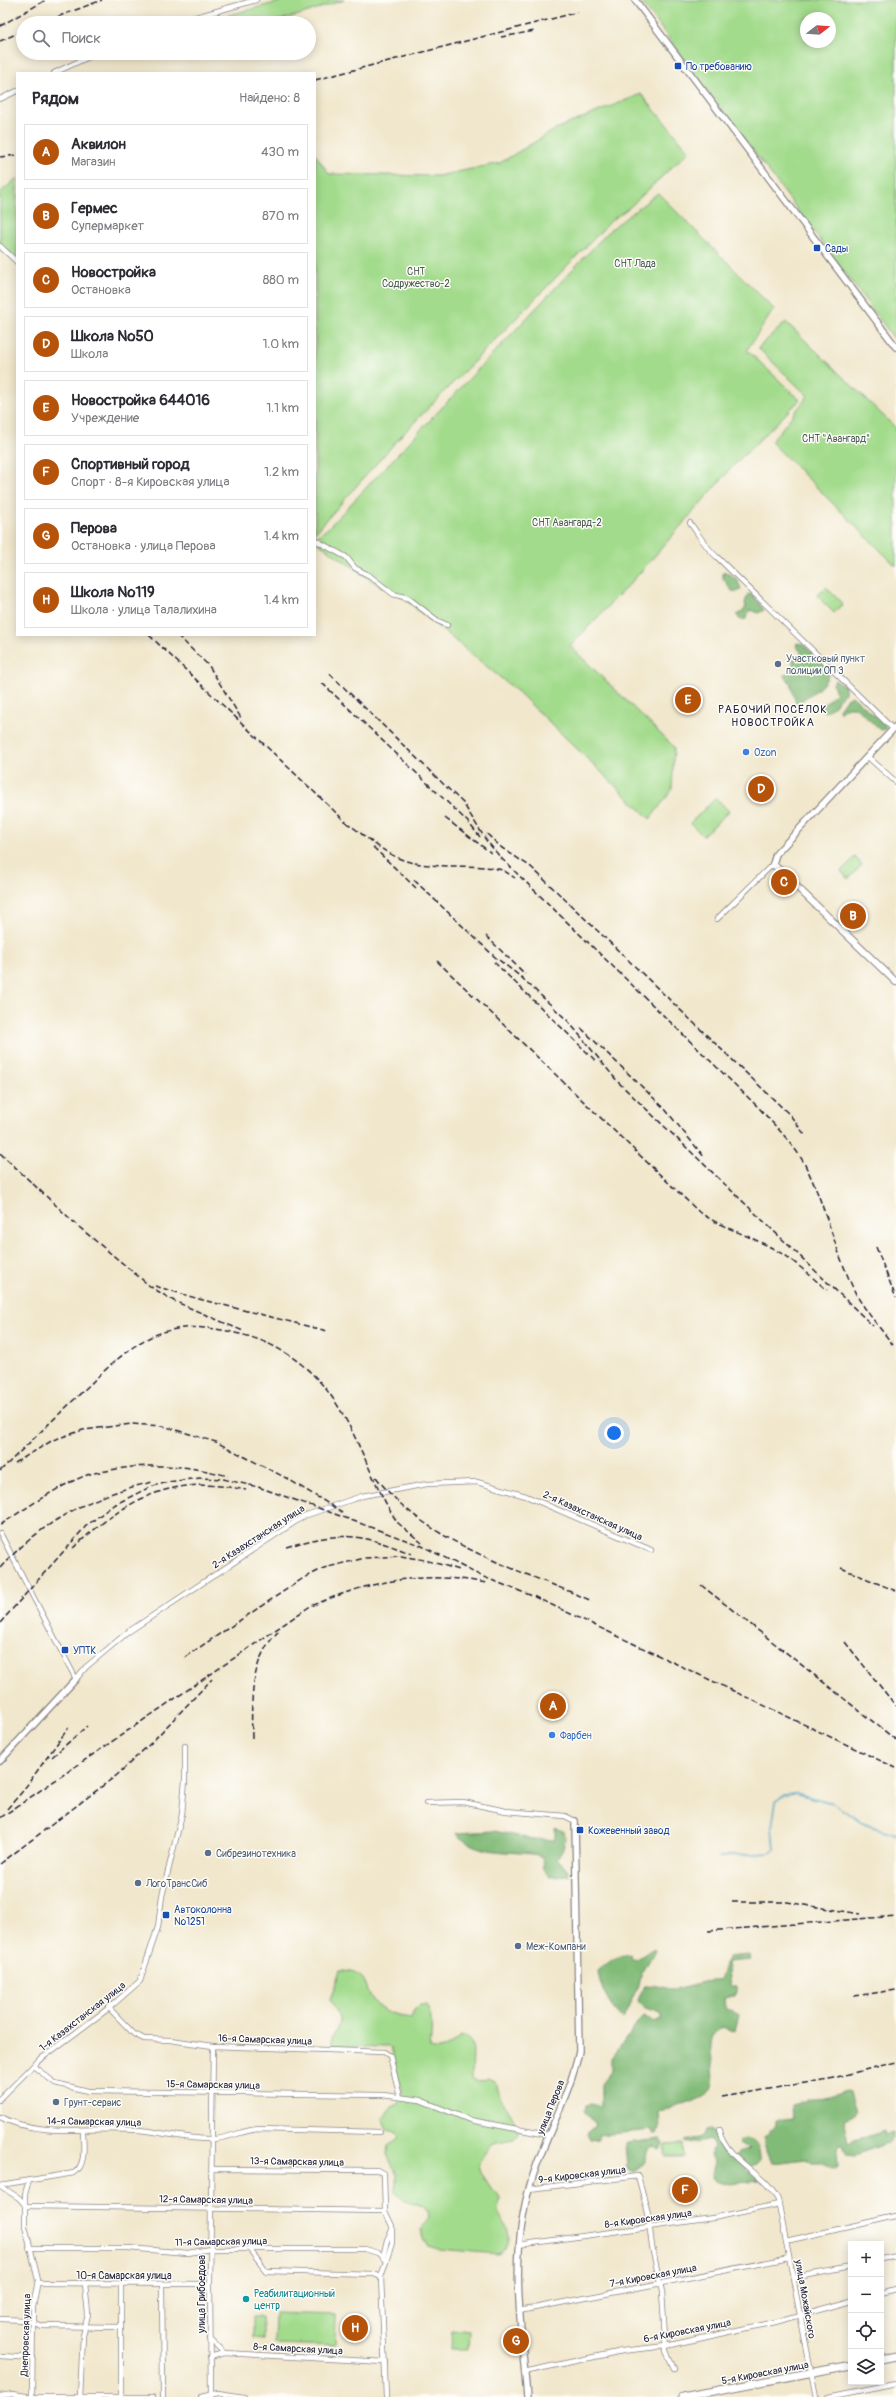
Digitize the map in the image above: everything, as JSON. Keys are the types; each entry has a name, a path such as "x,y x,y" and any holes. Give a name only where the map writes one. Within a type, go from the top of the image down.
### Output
{"main road":[{"path":"773,864 896,982"},
{"path":"884,2358 896,2356"},
{"name":"5-я Кировская улица","path":"682,2397 848,2366"}],"street":[{"path":"200,16 256,0"},
{"path":"635,0 896,347"},
{"path":"56,72 82,60"},
{"path":"0,99 16,91"},
{"path":"0,246 16,261"},
{"path":"690,523 703,540 708,552 718,558 895,728 776,854 773,864 717,919"},
{"path":"316,541 346,557 355,568 370,576 393,594 408,598 438,622 447,625"},
{"path":"868,756 896,782"},
{"name":"2-я Казахстанская улица","path":"0,1761 86,1667 128,1632 304,1516 362,1496 427,1484 477,1482 526,1496 651,1550"},
{"path":"0,1533 76,1679"},
{"name":"1-я Казахстанская улица","path":"0,2099 33,2066 109,2008 140,1981 158,1927 162,1896 182,1814 185,1780 185,1746"},
{"path":"426,1803 463,1802 506,1811 565,1816 575,1821"},
{"name":"улица Перова","path":"527,2397 519,2311 517,2263 518,2246 528,2190 571,2078 579,2051 575,1821"},
{"name":"16-я Самарская улица","path":"109,2008 117,2019 140,2038 213,2046 384,2052 390,2056 400,2097"},
{"name":"улица Грибоедова","path":"211,2395 210,2249 213,2046"},
{"name":"15-я Самарская улица","path":"33,2066 55,2083 88,2090 400,2097 420,2100 470,2120 548,2135"},
{"name":"14-я Самарская улица","path":"0,2117 13,2124 47,2130 148,2130 155,2133 212,2139 231,2137 250,2130 259,2129 380,2132"},
{"path":"0,2185 74,2173 80,2170 82,2164 83,2130"},
{"path":"720,2130 730,2151 768,2186 779,2204"},
{"name":"13-я Самарская улица","path":"212,2169 382,2172 385,2176 385,2211"},
{"name":"9-я Кировская улица","path":"528,2190 638,2176 648,2213 650,2227"},
{"name":"Днепровская улица","path":"29,2180 25,2194 25,2226 38,2283 34,2296 32,2397"},
{"path":"0,2185 19,2198 26,2206"},
{"name":"8-я Кировская улица","path":"518,2246 713,2218 779,2204"},
{"name":"улица Можайского","path":"779,2204 816,2397"},
{"name":"12-я Самарская улица","path":"26,2206 385,2211"},
{"path":"385,2211 392,2230 391,2250 384,2259 381,2277 386,2397"},
{"path":"786,2241 896,2216"},
{"path":"650,2227 659,2283 662,2292 667,2356 674,2368"},
{"name":"11-я Самарская улица","path":"29,2248 128,2248 188,2252 210,2249 365,2250 373,2251 384,2259"},
{"path":"250,2250 266,2271 374,2274 381,2277"},
{"path":"884,2258 896,2256"},
{"name":"7-я Кировская улица","path":"519,2311 789,2258"},
{"path":"793,2278 848,2268"},
{"name":"10-я Самарская улица","path":"38,2283 121,2285 210,2284"},
{"path":"80,2397 88,2314 85,2283"},
{"path":"162,2284 163,2397"},
{"path":"121,2285 121,2397"},
{"path":"884,2292 896,2289"},
{"name":"6-я Кировская улица","path":"524,2372 622,2351 666,2346 779,2321 799,2314 848,2302"},
{"path":"0,2320 21,2319 42,2326 121,2327"},
{"path":"210,2339 224,2353"},
{"name":"8-я Самарская улица","path":"210,2357 224,2353 385,2362"},
{"path":"0,2356 33,2358"},
{"path":"828,2397 896,2383"},
{"path":"0,2396 13,2394 32,2397 153,2397"},
{"path":"201,2397 211,2395 244,2397"}],"green space":[{"path":"286,0 344,0 295,16 225,16"},
{"path":"640,0 896,0 896,341"},
{"name":"СНТ Содружество-2","path":"641,94 689,151 631,206 612,220 400,437 316,532 316,155 329,174 438,176 500,163 556,129"},
{"path":"16,179 16,261 0,249 0,193"},
{"name":"СНТ Авангард-2","path":"658,193 774,309 747,350 800,400 734,465 639,574 570,646 674,747 672,790 650,819 518,692 387,585 383,588 316,542 316,537 327,529 610,230"},
{"name":"СНТ \"Авангард\"","path":"786,322 896,428 896,566 771,442 808,396 758,348"},
{"path":"725,572 737,579 741,589 737,592 732,591 723,578 723,573"},
{"path":"826,587 843,604 834,613 817,596"},
{"path":"748,594 753,595 764,610 758,613 750,610 746,619 740,620 737,615 746,608 745,603"},
{"path":"797,643 803,644 828,668 829,673 822,685 803,699 800,705 796,703 790,682 784,676 793,669 793,659 802,653 796,646"},
{"path":"835,680 845,686 845,693 838,699 836,705 825,712 820,708 836,693 833,684"},
{"path":"852,696 885,725 886,729 880,730 856,707 847,707 840,712 839,709 846,699"},
{"path":"716,798 729,811 703,836 690,823"},
{"path":"855,857 862,865 848,879 841,871"},
{"path":"555,1828 563,1831 564,1834 564,1845 557,1858 568,1871 569,1876 550,1877 544,1870 543,1858 538,1855 483,1849 464,1840 456,1833 494,1831 532,1839 555,1840"},
{"path":"654,1948 655,1950 639,1979 638,1986 623,2019 609,2003 601,1984 598,1971 605,1964 621,1956 630,1954 632,1959 637,1959"},
{"path":"749,1955 750,1960 727,1962 730,1987 737,1987 737,1992 735,1996 724,1998 725,2007 739,2015 735,2030 733,2032 723,2027 715,2033 712,2040 711,2049 714,2078 708,2093 696,2101 677,2104 658,2113 659,2128 657,2134 653,2134 652,2130 598,2135 599,2139 589,2140 586,2134 588,2130 594,2127 595,2123 585,2112 586,2105 590,2104 601,2107 601,2084 612,2070 612,2058 643,2015 655,2022 662,2019 662,2014 645,2008 640,2004 638,2000 644,1986 651,1985 673,1989 701,1982 719,1981 729,1957"},
{"path":"340,1971 350,1972 362,1977 372,1999 384,2011 389,2013 411,2018 414,2010 420,2005 426,2005 429,2010 431,2021 430,2049 443,2049 461,2036 467,2037 473,2046 472,2080 479,2082 489,2079 495,2082 500,2096 514,2120 518,2134 514,2139 492,2143 479,2164 486,2182 500,2198 498,2212 505,2222 509,2234 507,2245 499,2254 438,2249 428,2246 423,2238 421,2229 429,2218 428,2211 424,2206 403,2199 396,2191 396,2175 387,2154 388,2145 399,2138 396,2131 387,2129 383,2120 392,2106 399,2103 402,2094 391,2047 333,2046 332,2038 338,2026 339,2018 337,2011 330,2000"},
{"path":"847,2091 850,2092 856,2111 854,2114 844,2118 849,2142 885,2130 886,2134 894,2132 894,2138 890,2142 855,2155 847,2154 843,2144 839,2144 837,2147 838,2167 834,2169 823,2163 811,2163 806,2159 772,2163 764,2144 764,2137 776,2126 776,2120 793,2118 792,2105"},
{"path":"711,2129 723,2150 734,2159 739,2152 749,2149 739,2143 739,2140 745,2138 753,2140 759,2149 760,2161 756,2165 745,2168 758,2181 730,2184 714,2180 712,2177 714,2163 710,2155 714,2148 712,2142 707,2140 686,2143 685,2141 701,2136 706,2130"},
{"path":"661,2139 664,2144 662,2149 659,2150 654,2146 649,2149 646,2154 646,2162 632,2172 627,2167 625,2143"},
{"path":"683,2144 684,2156 665,2156 666,2145"},
{"path":"275,2313 336,2315 335,2346 274,2344"},
{"path":"253,2317 263,2317 263,2339 253,2338"},
{"path":"452,2330 469,2332 468,2349 451,2349"}],"waterway":[{"path":"719,1856 770,1853 774,1850 772,1827 776,1802 784,1794 794,1793 833,1803 862,1823 896,1834"}],"railway":[{"path":"18,16 46,0"},
{"path":"60,16 102,0"},
{"path":"316,80 578,12"},
{"path":"0,26 16,17"},
{"path":"501,37 535,31"},
{"path":"0,41 16,34"},
{"path":"0,157 16,155"},
{"path":"150,636 349,825"},
{"path":"178,636 209,666 241,718"},
{"path":"330,674 463,803 486,840 501,858 760,1109 789,1142 800,1156 812,1179 849,1280 857,1296 893,1345"},
{"path":"322,683 467,821 480,837"},
{"path":"445,818 491,853"},
{"path":"346,822 374,844 390,854 406,861 438,866 493,868 503,870 515,878"},
{"path":"487,834 502,848 531,867 790,1115 805,1135"},
{"path":"373,847 416,888"},
{"path":"414,880 495,957 521,977 568,1021 618,1082 873,1326"},
{"path":"486,936 525,974"},
{"path":"437,961 699,1212 716,1222 776,1250 799,1266 827,1290"},
{"path":"494,962 596,1061"},
{"path":"581,1028 664,1108 705,1158"},
{"path":"0,1153 79,1227 151,1287 174,1301 243,1331"},
{"path":"876,1247 896,1298"},
{"path":"155,1286 199,1299 327,1331"},
{"path":"0,1471 117,1359 134,1347 151,1337 169,1330 189,1328 213,1329 240,1334 266,1343 290,1356 311,1372 339,1407 392,1514 398,1523 422,1543"},
{"path":"15,1463 53,1440 83,1430 131,1424 163,1426 216,1442 288,1479 342,1512"},
{"path":"0,1525 53,1491 93,1473 140,1466 170,1466 199,1469 228,1476"},
{"path":"376,1477 397,1500 421,1520 447,1537 504,1565 592,1601"},
{"path":"0,1623 86,1526 112,1506 150,1487 168,1482 200,1478 223,1479 258,1487 422,1546 481,1576 535,1597 896,1768"},
{"path":"0,1568 16,1551 33,1537 69,1512 109,1494 153,1482"},
{"path":"73,1548 112,1516 131,1504 151,1495 172,1488 194,1485 219,1486 246,1490"},
{"path":"286,1547 321,1538 350,1537 364,1538 412,1554"},
{"path":"185,1657 302,1579 324,1568 365,1558 401,1556 425,1560 460,1570"},
{"path":"841,1568 896,1591"},
{"path":"0,1818 309,1607 354,1590 396,1580 440,1578 463,1579 487,1583"},
{"path":"701,1585 896,1740"},
{"path":"252,1738 252,1695 257,1667 269,1642 279,1631"},
{"path":"845,1642 896,1706"},
{"path":"0,1864 117,1775 151,1743 212,1679"},
{"path":"52,1757 87,1726"},
{"path":"7,1809 22,1792 69,1727"},
{"path":"732,1902 787,1902 860,1914"},
{"path":"708,1931 896,1916"},
{"path":"854,1996 896,1990"},
{"path":"722,2097 829,2079 896,2062"}],"place":[{"name":"По требованию","path":"678,66"},
{"name":"Сады","path":"817,248"},
{"name":"Участковый пункт полиции ОП 3","path":"778,664"},
{"name":"Новостройка 644016","path":"688,700"},
{"name":"Ozon","path":"746,752"},
{"name":"Школа №50","path":"761,789"},
{"name":"Новостройка","path":"784,882"},
{"name":"Гермес","path":"853,916"},
{"name":"УПТК","path":"65,1650"},
{"name":"Аквилон","path":"553,1706"},
{"name":"Фарбен","path":"552,1735"},
{"name":"Кожевенный завод","path":"580,1830"},
{"name":"Сибрезинотехника","path":"208,1853"},
{"name":"ЛогоТрансСиб","path":"138,1883"},
{"name":"Автоколонна №1251","path":"166,1915"},
{"name":"Меж-Компани","path":"518,1946"},
{"name":"Грунт-сервис","path":"56,2102"},
{"name":"Спортивный город","path":"685,2190"},
{"name":"Реабилитационный центр","path":"246,2299"},
{"name":"Школа №119","path":"355,2328"},
{"name":"Перова","path":"516,2341"}],"district":[{"name":"РАБОЧИЙ ПОСЁЛОК НОВОСТРОЙКА","path":"773,715"}],"park label":[{"name":"СНТ Лада","path":"635,263"}]}
